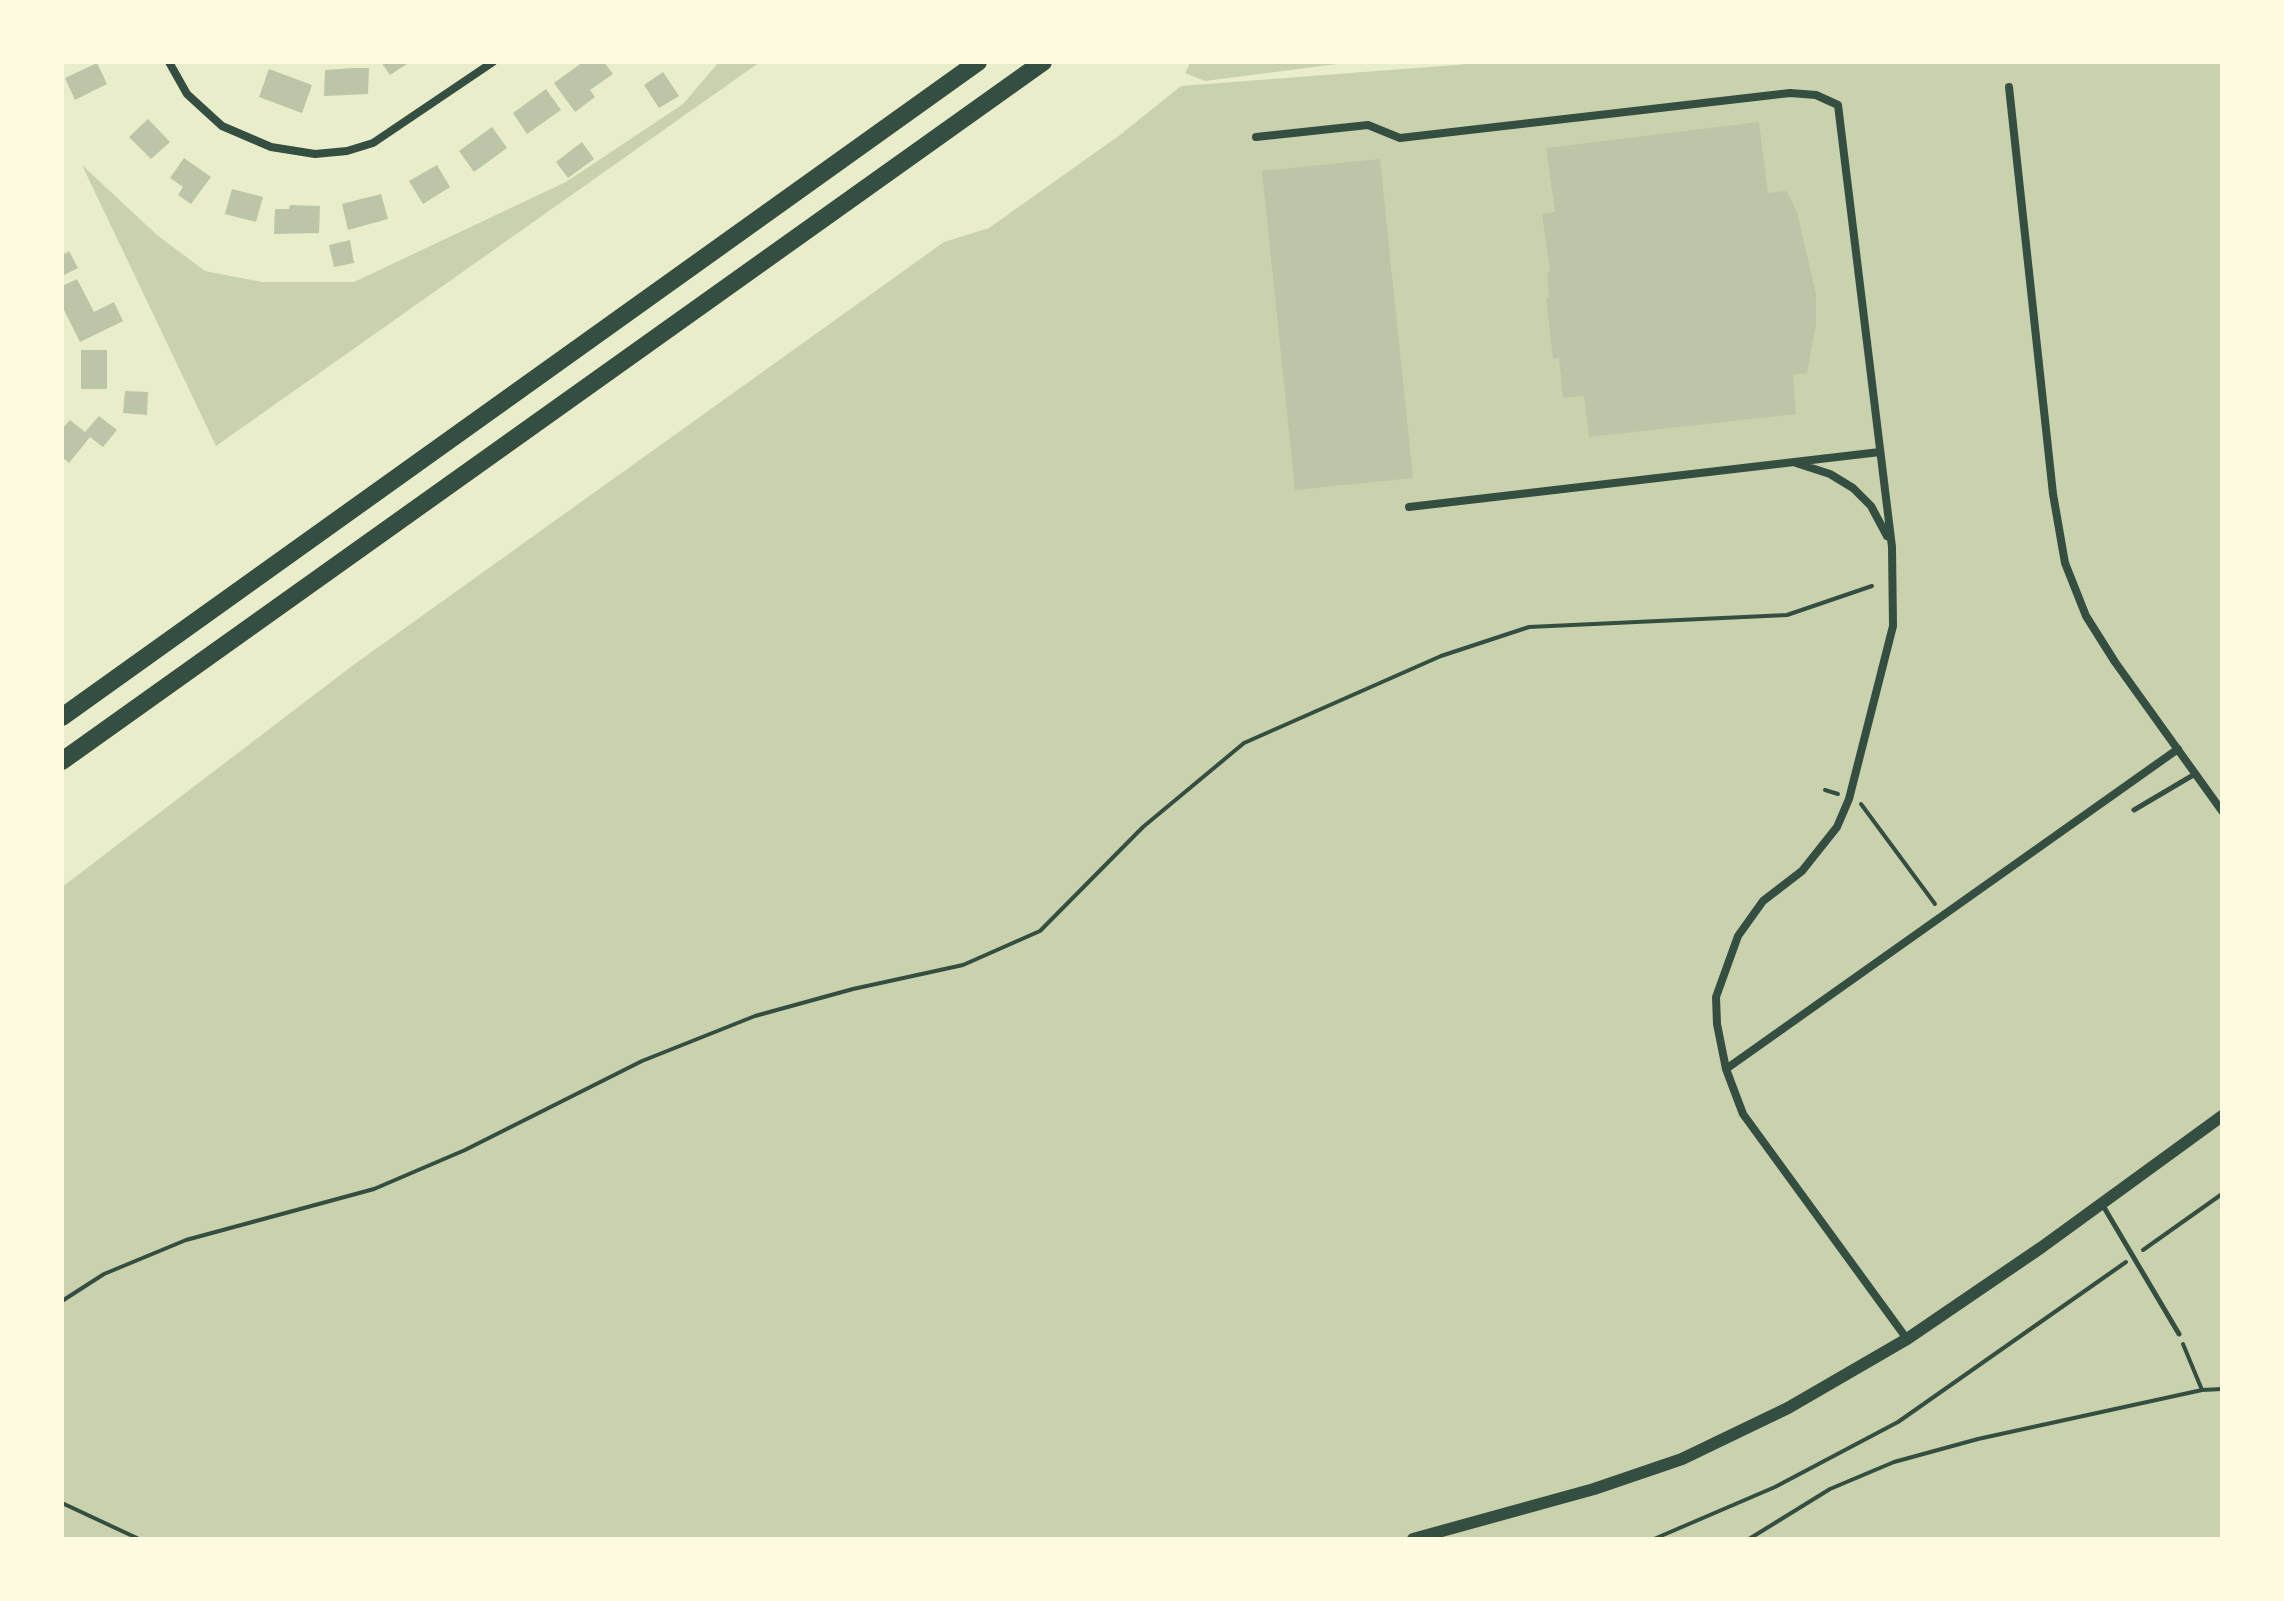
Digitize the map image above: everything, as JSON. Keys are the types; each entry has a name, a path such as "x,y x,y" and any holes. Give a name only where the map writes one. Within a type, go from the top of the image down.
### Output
{"highway":[{"path":"62,717 978,62"},
{"path":"62,761 1043,62"}],"street":[{"path":"169,62 187,94 222,126 271,147 315,154 347,151 373,143 493,62"},
{"path":"2009,87 2053,494 2065,563 2086,616 2222,811"},
{"path":"1256,137 1368,125 1400,138 1790,93 1816,95 1838,105 1892,547 1895,596 1888,655 1849,799 1837,827 1802,871 1763,901 1738,936 1716,997 1726,1069 1743,1114 1907,1339"},
{"path":"1409,507 1880,452"},
{"path":"1793,462 1830,474 1853,488 1871,506 1892,547"},
{"path":"1726,1069 2178,749"},
{"path":"1413,1539 1565,1498 1682,1459 1788,1408 1907,1339 2222,1116"}],"lane":[{"path":"2134,810 2196,773"},
{"path":"2101,1203 2179,1334"}],"path":[{"path":"62,1301 104,1274 186,1240 374,1189 465,1150 642,1061 755,1016 963,965 1040,931 1143,827 1244,743 1441,656 1529,627 1787,615 1872,586"},
{"path":"1849,799 1863,804 1935,904"},
{"path":"1654,1539 1775,1487 1898,1422 2222,1194"},
{"path":"2179,1334 2202,1390"},
{"path":"1749,1539 1830,1489 1894,1462 1978,1439 2202,1390 2222,1389"},
{"path":"62,1503 139,1539"}],"green space":[{"path":"719,62 760,62 216,446 82,165 157,235 205,271 262,282 354,282 566,182 683,104"},
{"path":"1191,62 1353,62 1205,81 1185,73"},
{"path":"1494,62 2222,62 2222,1539 62,1539 62,887 352,666 944,242 989,228 1120,135 1181,86"}],"building":[{"path":"381,62 410,62 390,75"},
{"path":"583,62 604,62 613,74 590,90 595,97 575,112 554,83"},
{"path":"97,63 107,84 75,100 65,78"},
{"path":"369,68 368,94 324,96 325,70"},
{"path":"269,69 312,85 302,113 259,97"},
{"path":"663,72 679,96 659,108 644,85"},
{"path":"546,89 561,110 527,134 513,113"},
{"path":"148,119 170,142 151,159 129,137"},
{"path":"1759,122 1768,193 1786,191 1797,212 1816,294 1816,324 1807,373 1793,375 1796,414 1589,437 1584,396 1563,398 1559,358 1553,359 1546,298 1549,298 1547,273 1550,272 1542,214 1555,212 1546,148"},
{"path":"492,127 507,148 474,172 459,151"},
{"path":"582,142 594,159 568,178 556,162"},
{"path":"184,158 211,177 191,204 178,195 183,187 170,178"},
{"path":"1380,159 1413,478 1295,490 1262,171"},
{"path":"437,165 450,187 423,204 409,181"},
{"path":"232,189 263,197 256,222 225,214"},
{"path":"381,194 388,219 348,230 342,204"},
{"path":"290,205 320,206 319,233 274,234 275,209 289,209"},
{"path":"350,240 354,263 334,267 329,245"},
{"path":"62,248 65,254 69,251 78,268 62,276"},
{"path":"77,279 94,312 114,302 123,321 80,342 62,306 62,286"},
{"path":"81,350 107,350 107,389 81,389"},
{"path":"125,391 148,392 147,415 123,413"},
{"path":"99,416 117,430 103,447 90,437 69,463 62,457 62,429 70,420 85,432"}]}
